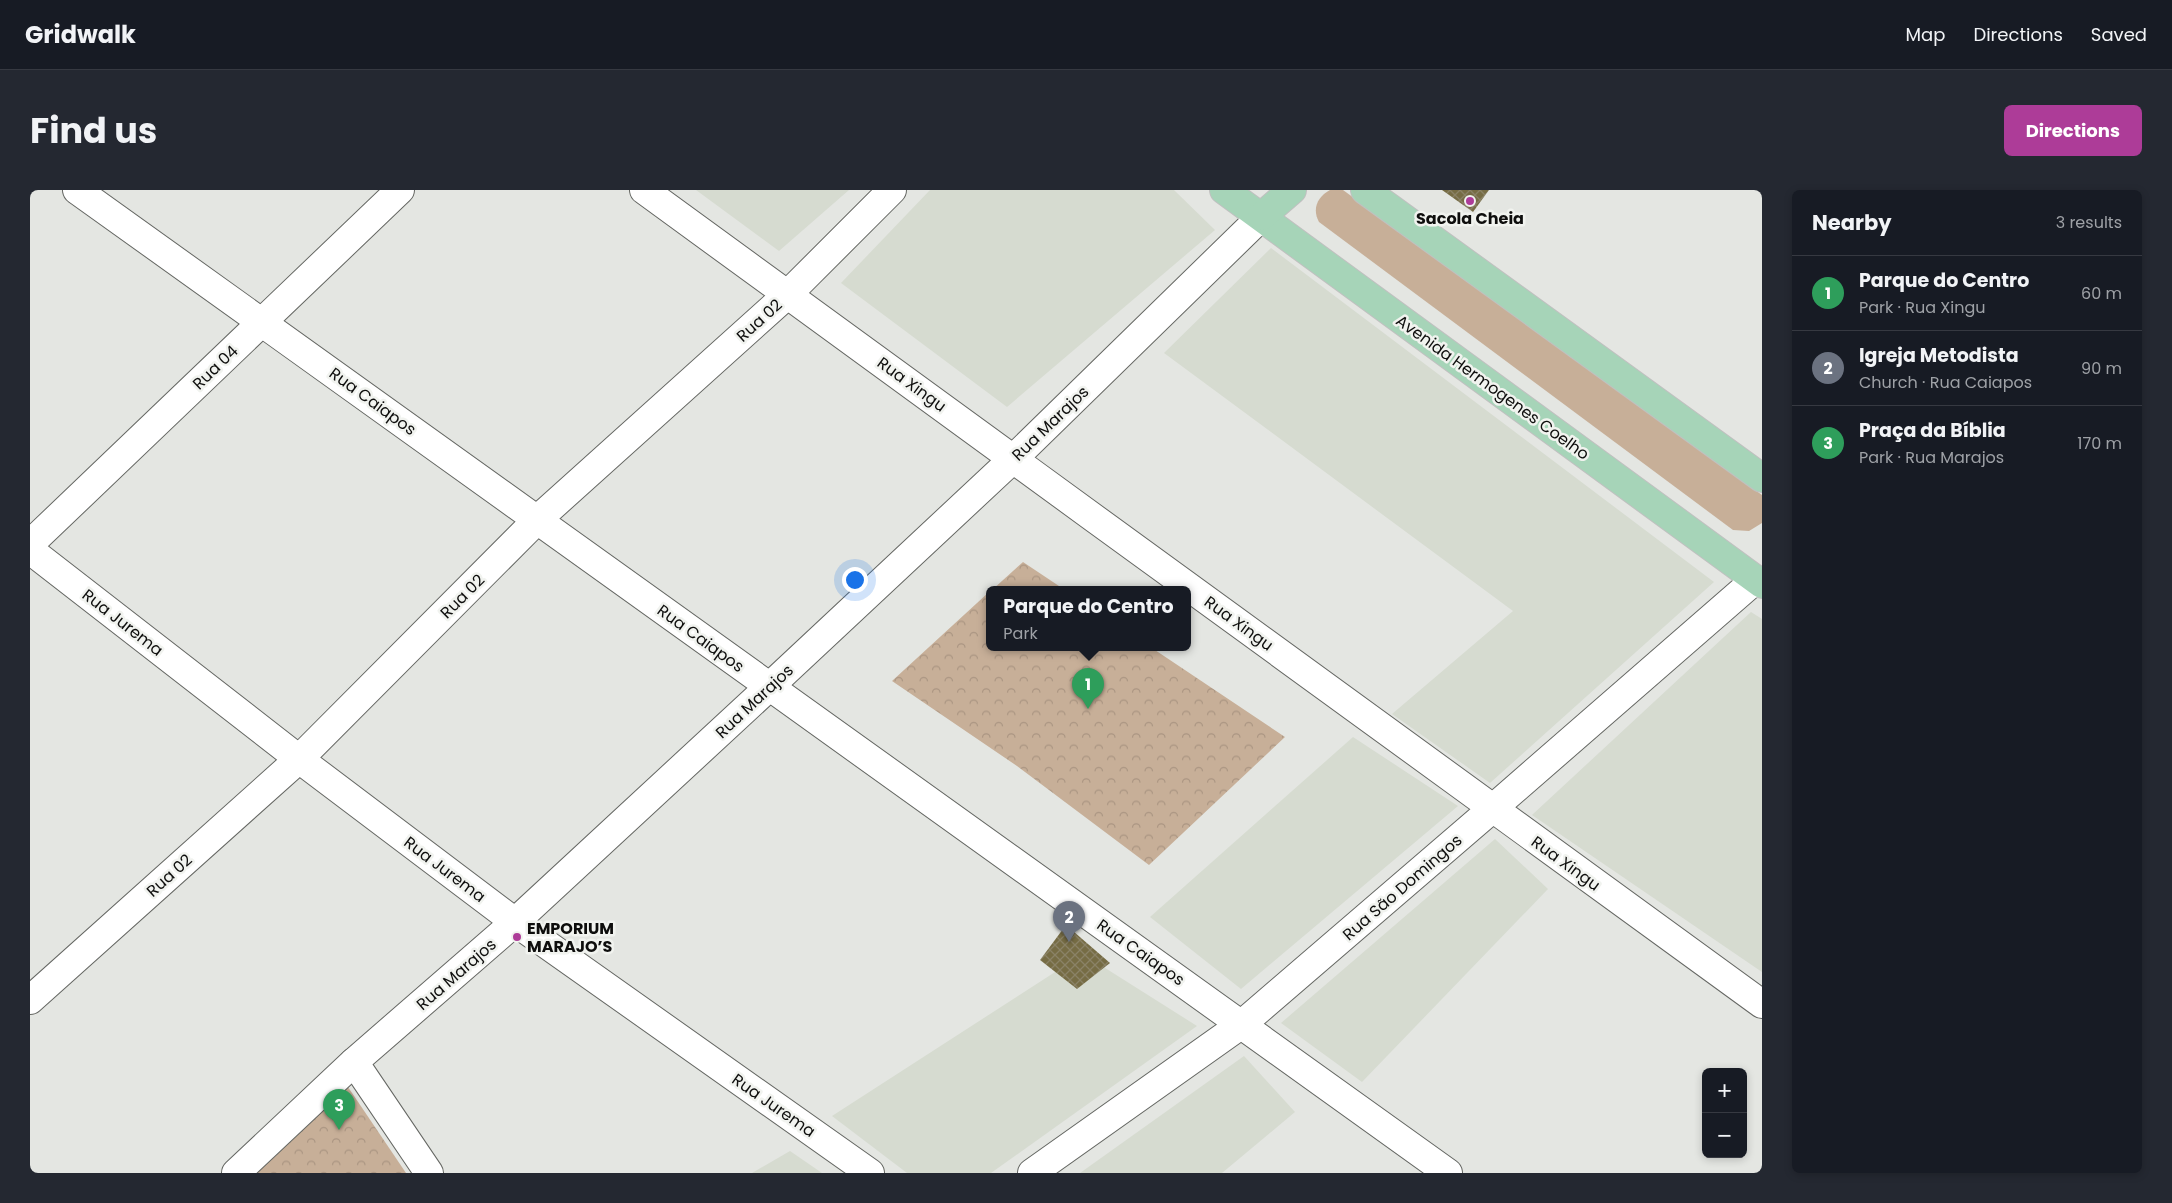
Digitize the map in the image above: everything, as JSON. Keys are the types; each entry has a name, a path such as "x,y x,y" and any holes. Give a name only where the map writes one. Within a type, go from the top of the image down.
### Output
{"main road":[{"name":"Avenida Hermogenes Coelho","path":"1224,190 1760,579"},
{"path":"1262,216 1292,190"},
{"path":"1365,190 1762,478"}],"street":[{"name":"Rua Caiapos","path":"77,190 1448,1173"},
{"name":"Rua 04","path":"30,544 400,190"},
{"name":"Rua Xingu","path":"644,190 1188,586"},
{"name":"Rua 02","path":"30,1000 299,759 538,519 788,294 892,190"},
{"name":"Rua Marajos","path":"236,1173 354,1062 516,922 769,688 1014,458 1262,216"},
{"name":"Rua Jurema","path":"30,550 299,759 516,922 870,1173"},
{"name":"Rua São Domingos","path":"1032,1173 1242,1024 1760,579"},
{"name":"Rua Xingu","path":"1191,588 1492,810 1762,1004"},
{"path":"354,1062 429,1173"}],"shaded area":[{"path":"696,190 849,190 779,251"},
{"path":"930,190 1174,190 1215,230 1007,407 841,283"},
{"path":"1271,248 1714,582 1490,783 1392,714 1513,611 1164,353"},
{"path":"1751,612 1762,619 1762,972 1532,815"},
{"path":"1353,737 1458,806 1241,989 1150,917"},
{"path":"1495,839 1548,889 1362,1082 1281,1023"},
{"path":"1083,954 1197,1026 991,1173 907,1173 832,1116"},
{"path":"1244,1056 1295,1112 1222,1173 1080,1173"},
{"path":"790,1151 822,1173 752,1173"}],"green space":[{"path":"1330,190 1343,190 1762,495 1762,523 1749,531 1733,530 1319,222 1316,212 1317,204 1322,196"},
{"path":"1023,562 1059,586 996,586"},
{"path":"986,595 986,651 1156,651 1285,737 1149,865 1017,766 892,681"},
{"path":"348,1087 406,1173 256,1173"}],"building":[{"name":"Sacola Cheia","path":"1442,190 1489,190 1473,212"},
{"path":"1066,925 1110,963 1077,989 1040,960"}],"place":[{"name":"Sacola Cheia","path":"1470,201"},
{"name":"Parque do Centro","path":"1088,709"},
{"name":"EMPORIUM MARAJO’S","path":"517,937"},
{"name":"Igreja Metodista","path":"1069,942"},
{"name":"Praça da Bíblia","path":"339,1130"}]}
